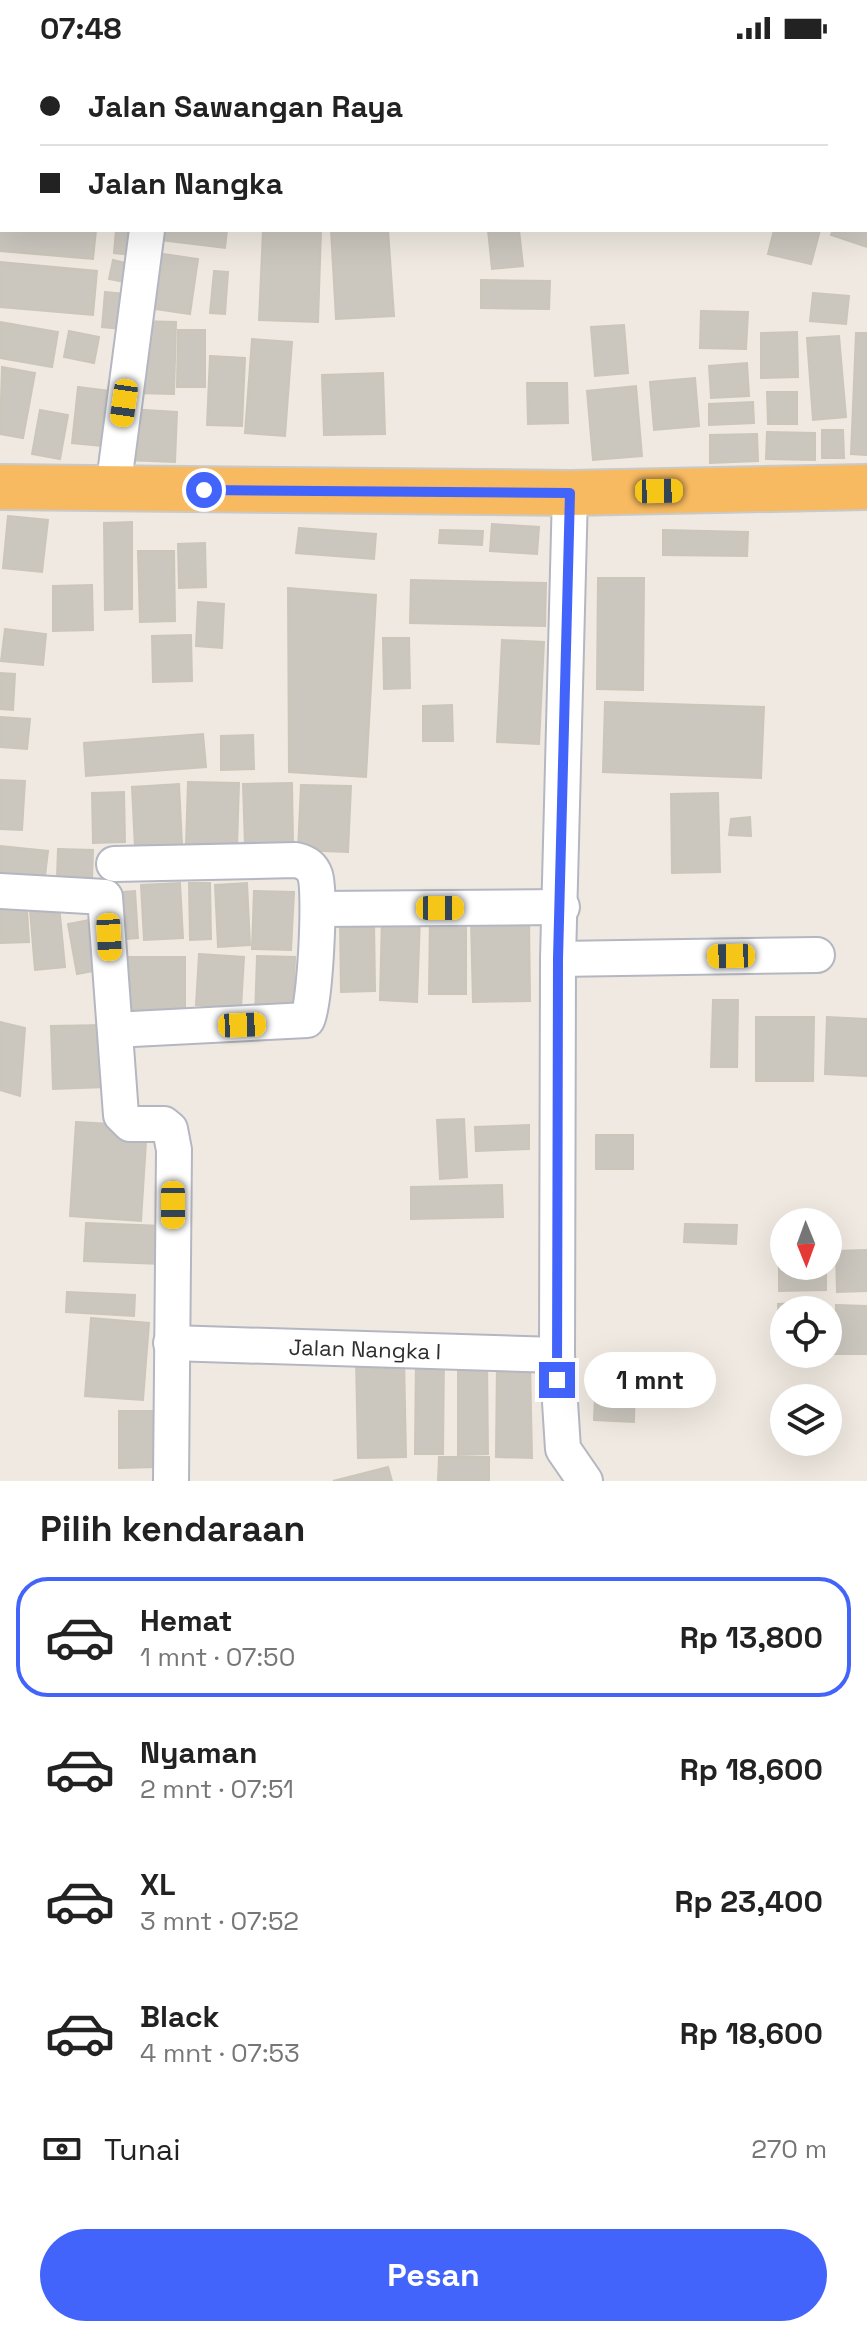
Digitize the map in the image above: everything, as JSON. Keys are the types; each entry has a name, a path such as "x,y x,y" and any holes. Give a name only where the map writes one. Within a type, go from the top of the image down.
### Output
{"highway":[{"path":"0,487 570,493 867,487"}],"street":[{"path":"113,490 147,232"},
{"path":"570,493 562,907 558,959 557,1355 563,1449 585,1481"},
{"path":"114,864 296,860 308,864 315,876 318,909 307,1020 133,1029"},
{"path":"0,891 101,894 105,897 121,1115 130,1124 164,1124 170,1129 174,1150 171,1481"},
{"path":"318,909 562,907"},
{"path":"558,959 817,955"},
{"name":"Jalan Nangka I","path":"171,1343 557,1355"}],"building":[{"path":"0,232 96,232 93,259 0,251"},
{"path":"116,232 135,232 133,255 114,253"},
{"path":"160,232 227,232 225,248 159,240"},
{"path":"263,232 321,232 318,322 259,320"},
{"path":"331,232 388,232 394,316 336,319"},
{"path":"488,232 519,232 523,266 492,269"},
{"path":"774,232 819,232 811,264 768,254"},
{"path":"832,232 867,232 867,247 831,235"},
{"path":"149,252 198,259 190,314 141,307"},
{"path":"113,260 134,265 130,283 109,279"},
{"path":"0,262 97,271 93,315 0,307"},
{"path":"214,271 228,272 225,314 210,313"},
{"path":"481,280 550,281 549,309 481,308"},
{"path":"105,292 125,294 122,329 102,327"},
{"path":"813,293 849,296 846,324 810,321"},
{"path":"701,311 748,312 746,349 700,348"},
{"path":"136,321 176,322 174,394 134,393"},
{"path":"0,322 58,332 52,367 0,358"},
{"path":"624,325 628,373 595,376 591,327"},
{"path":"178,330 205,330 205,387 177,387"},
{"path":"69,331 99,337 94,363 64,357"},
{"path":"797,332 798,377 761,378 761,333"},
{"path":"856,333 867,333 867,455 851,454"},
{"path":"839,336 846,417 813,420 807,338"},
{"path":"252,339 292,342 285,436 245,433"},
{"path":"210,356 245,358 242,426 207,425"},
{"path":"747,363 749,396 711,398 709,366"},
{"path":"2,367 35,373 23,438 0,434"},
{"path":"383,373 385,434 324,435 322,375"},
{"path":"695,378 699,426 654,430 650,382"},
{"path":"527,383 567,383 568,423 528,424"},
{"path":"636,386 642,456 593,460 587,391"},
{"path":"78,387 119,392 113,447 72,443"},
{"path":"767,392 797,392 797,424 768,424"},
{"path":"753,402 754,423 709,425 709,404"},
{"path":"128,409 177,412 175,462 125,460"},
{"path":"40,410 68,415 60,459 32,454"},
{"path":"822,430 843,430 844,458 822,458"},
{"path":"767,432 815,433 815,460 766,459"},
{"path":"757,434 758,461 710,463 710,435"},
{"path":"8,516 48,520 42,572 3,568"},
{"path":"132,522 132,609 105,610 104,523"},
{"path":"492,524 539,527 537,554 490,551"},
{"path":"299,528 376,534 374,559 296,553"},
{"path":"440,530 483,531 482,545 439,543"},
{"path":"663,530 748,532 747,556 663,555"},
{"path":"205,543 206,587 179,588 178,544"},
{"path":"138,551 174,551 175,621 140,622"},
{"path":"598,578 644,578 643,690 597,689"},
{"path":"411,580 546,583 545,626 410,623"},
{"path":"92,585 93,630 53,631 53,586"},
{"path":"288,588 376,595 366,777 289,772"},
{"path":"198,602 224,604 222,648 196,646"},
{"path":"5,629 46,634 43,665 1,661"},
{"path":"191,635 192,681 153,682 152,636"},
{"path":"383,638 409,638 410,688 384,689"},
{"path":"502,640 544,642 539,744 497,742"},
{"path":"0,673 15,674 13,710 0,709"},
{"path":"605,702 764,707 761,778 603,772"},
{"path":"452,705 453,741 423,741 423,706"},
{"path":"0,717 30,719 27,749 0,747"},
{"path":"203,734 206,767 86,776 84,743"},
{"path":"253,735 254,769 221,770 221,736"},
{"path":"0,780 25,781 22,830 0,829"},
{"path":"188,782 239,783 237,847 186,846"},
{"path":"292,783 293,845 245,846 243,784"},
{"path":"179,784 182,845 135,848 132,787"},
{"path":"301,785 351,786 348,852 298,850"},
{"path":"124,792 125,842 93,843 92,793"},
{"path":"718,793 720,872 672,873 671,794"},
{"path":"750,817 751,836 729,835 731,819"},
{"path":"0,846 48,851 44,884 0,880"},
{"path":"58,849 93,850 92,879 57,878"},
{"path":"180,883 183,938 144,940 141,885"},
{"path":"189,883 210,883 211,939 190,940"},
{"path":"247,883 250,945 218,947 215,885"},
{"path":"135,891 138,938 114,940 110,893"},
{"path":"254,891 294,892 291,950 252,949"},
{"path":"26,894 29,942 0,943 0,896"},
{"path":"58,895 65,967 35,970 29,898"},
{"path":"382,916 420,917 417,1002 380,1000"},
{"path":"430,917 466,917 466,994 429,994"},
{"path":"95,919 104,969 77,974 68,924"},
{"path":"529,919 530,1001 473,1002 471,920"},
{"path":"374,922 375,991 341,992 340,923"},
{"path":"199,954 244,957 241,1008 196,1005"},
{"path":"257,956 295,957 293,1019 255,1017"},
{"path":"124,957 185,957 185,1009 124,1009"},
{"path":"713,1000 738,1000 737,1067 711,1067"},
{"path":"756,1017 814,1017 813,1081 756,1081"},
{"path":"827,1017 867,1019 867,1076 825,1074"},
{"path":"0,1022 25,1028 20,1096 0,1090"},
{"path":"105,1025 106,1087 53,1089 51,1026"},
{"path":"464,1119 467,1177 440,1179 437,1120"},
{"path":"76,1122 147,1126 141,1221 70,1216"},
{"path":"529,1125 529,1149 476,1151 475,1127"},
{"path":"596,1135 633,1135 633,1169 596,1169"},
{"path":"502,1185 503,1217 411,1219 411,1187"},
{"path":"86,1223 164,1226 162,1264 84,1261"},
{"path":"685,1224 737,1225 736,1244 684,1242"},
{"path":"867,1250 867,1291 837,1292 837,1280 842,1280 842,1251"},
{"path":"779,1280 826,1280 826,1290 779,1291"},
{"path":"67,1292 135,1295 134,1316 66,1312"},
{"path":"842,1305 867,1306 867,1354 842,1354"},
{"path":"91,1318 149,1323 143,1400 85,1396"},
{"path":"416,1355 444,1355 443,1454 415,1454"},
{"path":"404,1357 406,1457 358,1458 356,1359"},
{"path":"458,1362 487,1362 488,1454 458,1455"},
{"path":"497,1363 530,1363 532,1458 496,1457"},
{"path":"596,1375 635,1376 634,1422 594,1420"},
{"path":"119,1411 159,1411 158,1467 119,1468"},
{"path":"439,1457 489,1457 489,1481 438,1481"},
{"path":"388,1467 392,1481 333,1481"}],"route":[{"path":"204,490 570,493 562,907 558,959 557,1380"}]}
